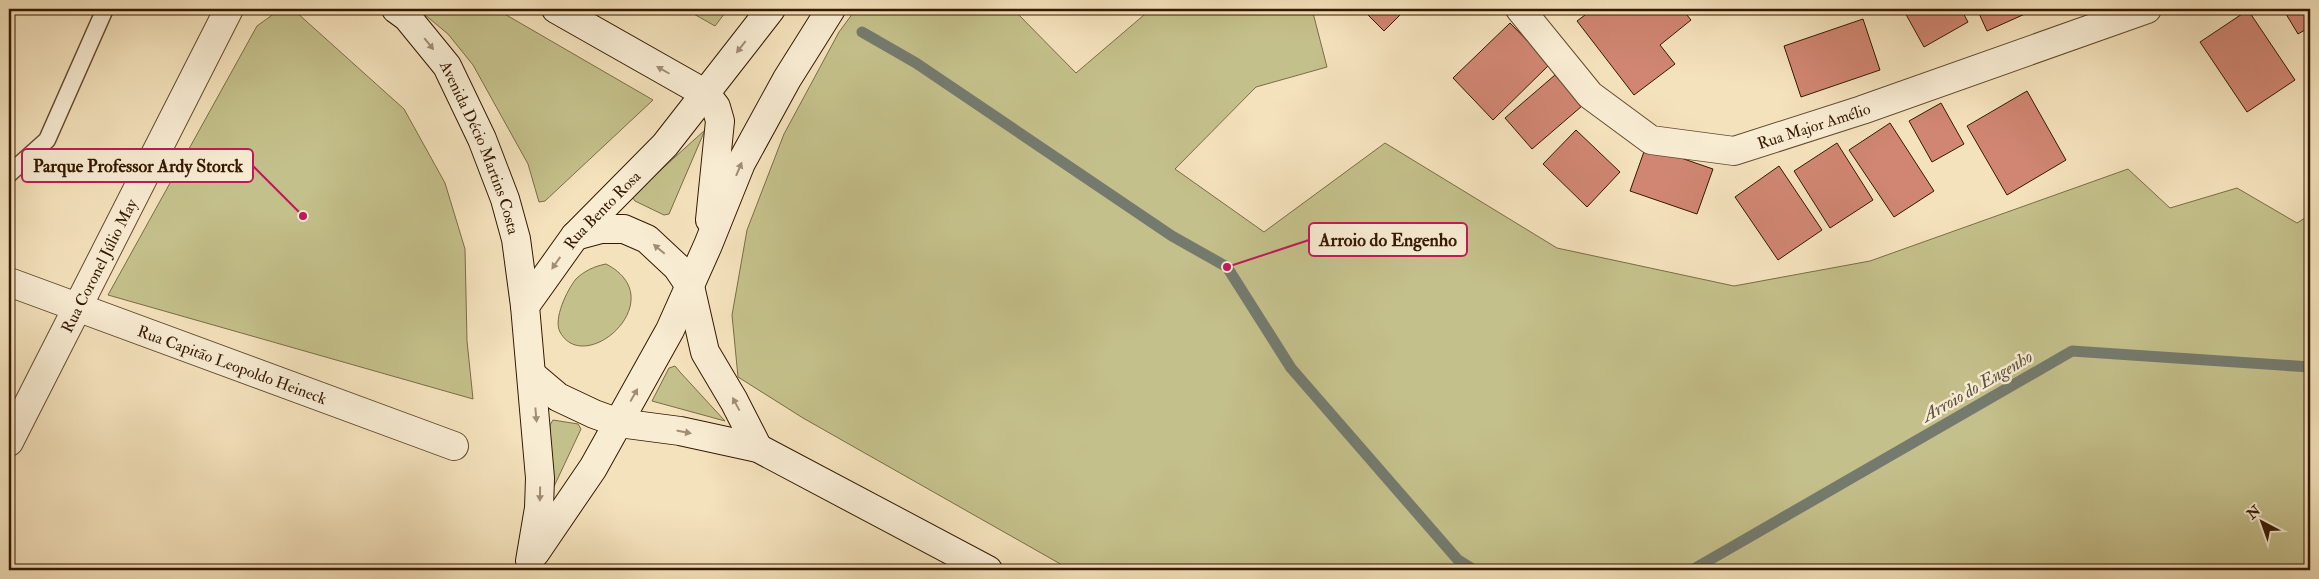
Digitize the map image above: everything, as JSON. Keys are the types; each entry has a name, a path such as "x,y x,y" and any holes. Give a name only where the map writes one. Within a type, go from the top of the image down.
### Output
{"street":[{"name":"Rua Coronel Júlio May","path":"9,442 229,9"},
{"name":"Avenida Décio Martins Costa","path":"396,9 407,17 448,66 482,139 505,199 516,238 525,306"},
{"path":"556,9 706,94 716,107 720,121 718,148 712,182 708,245"},
{"name":"Rua Bento Rosa","path":"525,306 574,236 665,144 771,9"},
{"path":"528,566 592,468 670,330 708,245 741,162 787,79 831,9"},
{"name":"Rua Major Amélio","path":"1520,9 1590,95 1650,140 1734,150 1862,110 2146,9"},
{"path":"574,236 601,229 624,229 647,239 678,267 690,286 705,352 734,401 758,448"},
{"name":"Rua Capitão Leopoldo Heineck","path":"9,282 454,446"},
{"path":"525,306 538,445 540,508 528,566"},
{"path":"532,375 558,397 618,423 680,431 758,448 988,570"}],"lane":[{"path":"9,174 47,140 105,9"}],"shaded area":[{"path":"418,9 496,9 653,100 545,201 539,202 528,164 473,65 448,34"},
{"path":"685,9 728,9 715,26"},
{"path":"856,9 1013,9 1076,73 1151,9 1312,9 1327,67 1256,87 1175,169 1264,232 1385,143 1557,248 1734,286 1870,261 2128,169 2170,208 2237,188 2297,223 2310,215 2310,570 1071,570 803,418 738,377 732,315 747,230 784,134 839,32"},
{"path":"296,12 404,109 445,183 465,249 467,341 473,399 108,295 257,26 275,13"},
{"path":"705,130 669,214 664,215 635,201 632,197 634,194"},
{"path":"606,264 625,279 631,296 628,313 618,328 603,340 587,346 572,344 560,332 558,326 565,297 579,276 590,269"},
{"path":"675,366 725,421 652,401 669,368"},
{"path":"553,420 578,424 581,429 550,495 550,425"}],"building":[{"path":"1362,9 1406,9 1384,31"},
{"path":"1593,9 1682,9 1691,20 1660,45 1675,64 1634,95 1577,21"},
{"path":"1903,9 1961,9 1968,22 1924,47"},
{"path":"1977,9 2036,9 1987,31"},
{"path":"2283,9 2310,9 2310,27 2298,34"},
{"path":"2248,10 2295,80 2247,112 2200,42"},
{"path":"1863,19 1880,70 1801,97 1784,46"},
{"path":"1510,23 1550,64 1493,120 1453,78"},
{"path":"1555,75 1582,106 1532,149 1505,118"},
{"path":"2027,91 2066,160 2007,195 1967,126"},
{"path":"1941,103 1964,144 1932,162 1909,121"},
{"path":"1890,123 1934,191 1894,217 1849,150"},
{"path":"1576,130 1620,172 1587,207 1543,164"},
{"path":"1837,143 1873,200 1830,228 1794,171"},
{"path":"1646,146 1713,169 1697,214 1630,191"},
{"path":"1779,166 1822,230 1778,260 1735,197"}],"waterway":[{"name":"Arroio do Engenho","path":"862,32 916,63 1172,236 1227,267 1291,368 1458,560 1474,570"},
{"name":"Arroio do Engenho","path":"1692,570 2072,351 2310,367"}],"place":[{"name":"Parque Professor Ardy Storck","path":"303,216"},
{"name":"Arroio do Engenho","path":"1227,267"}]}
